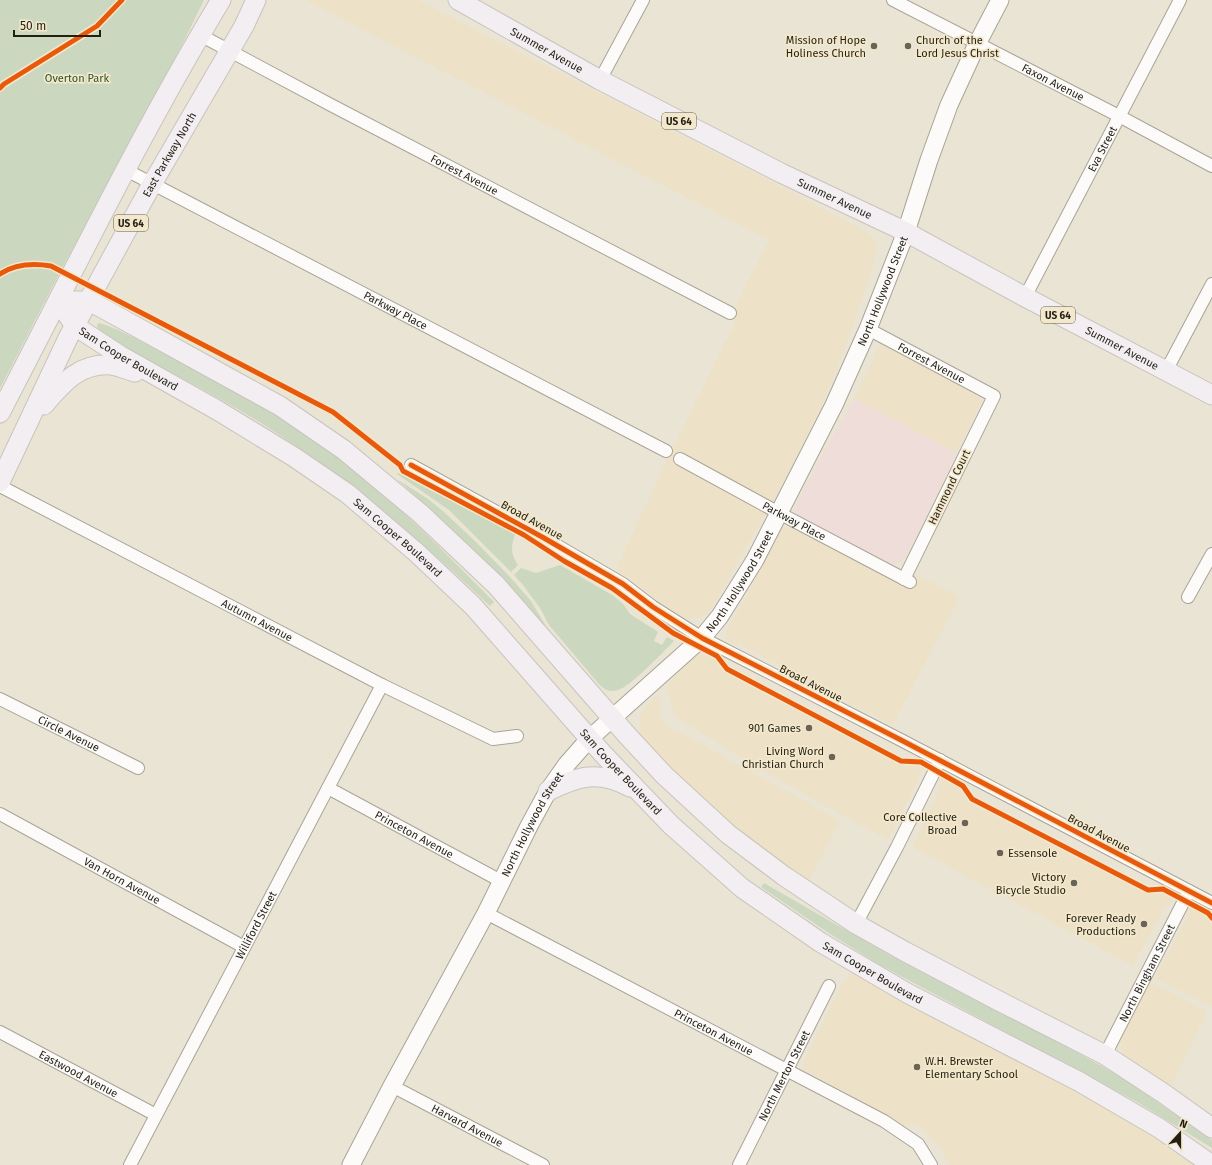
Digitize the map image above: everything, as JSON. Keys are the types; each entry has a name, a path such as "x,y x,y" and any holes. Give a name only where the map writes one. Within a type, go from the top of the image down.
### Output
{"main road":[{"name":"US 64","path":"0,413 126,170 200,35 221,0"},
{"name":"East Parkway North","path":"0,482 75,326 152,184 228,51 244,26 256,0"},
{"name":"Summer Avenue","path":"458,0 600,80 781,173 906,232 1025,297 1212,395"},
{"name":"North Hollywood Street","path":"351,1165 486,913 548,791 567,764 589,739 702,638 720,616 755,560 834,404 868,329 906,232 929,160 949,105 977,44 1000,0"},
{"path":"58,301 89,301 280,406 344,450 421,514 496,585 613,717 626,734 664,775 728,834 784,876 856,924 910,955 999,1002 1105,1055 1163,1093 1212,1128"},
{"name":"Sam Cooper Boulevard","path":"58,301 75,326 121,356 294,457 351,496 417,553 473,606 589,739 670,825 742,888 820,942 907,993 1078,1081 1159,1128 1212,1165"},
{"path":"28,424 60,387 75,373 91,366 112,366 161,378"},
{"path":"548,791 584,777 600,777 613,779 640,793"}],"street":[{"path":"600,80 643,0"},
{"name":"Faxon Avenue","path":"893,0 1119,116 1212,166"},
{"name":"Eva Street","path":"1025,297 1180,0"},
{"name":"Forrest Avenue","path":"200,35 730,313"},
{"name":"Parkway Place","path":"126,170 666,451"},
{"path":"1166,371 1212,284"},
{"name":"Forrest Avenue","path":"868,329 994,396"},
{"name":"Hammond Court","path":"907,580 994,396"},
{"name":"Parkway Place","path":"680,459 779,514 907,580"},
{"name":"Broad Avenue","path":"411,465 544,538 623,584 653,607 702,638 940,760 1212,903"},
{"name":"Autumn Avenue","path":"0,486 382,685 493,739 518,736"},
{"path":"1188,597 1212,554"},
{"name":"Williford Street","path":"130,1165 382,685"},
{"name":"Circle Avenue","path":"0,699 138,768"},
{"path":"856,924 940,760"},
{"name":"Princeton Avenue","path":"328,788 501,881"},
{"name":"Van Horn Avenue","path":"0,814 244,947"},
{"name":"North Bingham Street","path":"1105,1055 1189,891"},
{"name":"Princeton Avenue","path":"486,913 884,1121 918,1144 931,1165"},
{"name":"North Merton Street","path":"739,1165 829,986"},
{"name":"Eastwood Avenue","path":"0,1032 156,1115"},
{"name":"Harvard Avenue","path":"392,1086 543,1165"}],"shaded area":[{"path":"305,0 418,0 739,165 872,236 877,250 874,264 849,337 821,408 777,494 708,614 700,618 688,619 675,614 616,569 667,460 736,321 729,318 769,240"},
{"path":"883,344 980,398 981,402 957,453 854,399 880,345"},
{"path":"854,399 957,453 907,555 901,562 885,562 798,517 795,512 796,504"},
{"path":"782,527 792,528 907,587 913,573 960,596 893,725 741,645 731,644 727,638 726,634 728,628 745,599"},
{"path":"700,654 721,664 736,678 906,767 918,764 922,771 888,840 778,780 675,717 667,686 690,660"},
{"path":"656,696 660,702 659,712 663,723 841,821 807,883 721,819 641,741 640,717 644,708"},
{"path":"942,779 955,783 975,804 1141,891 1156,894 1161,893 1171,898 1172,901 1164,908 1133,966 912,847 937,796 940,781"},
{"path":"1188,906 1204,915 1212,925 1212,1007 1155,978 1187,918 1186,908"},
{"name":"W.H. Brewster Elementary School","path":"852,971 1128,1119 1200,1165 948,1165 944,1154 918,1124 904,1125 804,1069 803,1065 806,1056 840,989"},
{"path":"1150,983 1207,1011 1171,1086 1135,1064 1121,1051 1120,1042 1122,1035"}],"green space":[{"name":"Overton Park","path":"0,0 204,0 155,98 67,259 0,388"},
{"path":"99,323 129,335 212,379 311,438 348,465 387,497 494,602 490,606 389,516 309,455 237,409 102,335 97,325"},
{"path":"398,473 515,534 512,550 518,565 511,572 449,510 397,474"},
{"path":"397,479 428,499 476,542 531,601 547,628 559,643 458,535"},
{"path":"560,565 612,595 623,604 630,614 658,632 654,641 662,645 667,637 674,641 630,683 618,690 607,690 600,685 549,625 540,608 514,575 521,568 536,573"},
{"path":"764,883 889,955 1055,1040 1121,1077 1212,1140 1212,1148 1137,1102 878,964 827,932 761,887"}],"cycle path":[{"path":"0,88 4,84 97,26 122,0"},
{"path":"0,274 12,268 24,265 51,266 333,412 400,465 403,471 524,535 564,561 612,588 673,633 717,656 727,669 901,761 921,762 963,786 972,799 1148,890 1163,889 1208,913 1212,918"},
{"path":"411,465 544,538 623,584 653,607 702,638 901,740 1212,903"}],"place":[{"name":"Mission of Hope Holiness Church","path":"874,46"},
{"name":"Church of the Lord Jesus Christ","path":"908,46"},
{"name":"901 Games","path":"809,728"},
{"name":"Living Word Christian Church","path":"832,757"},
{"name":"Core Collective Broad","path":"965,823"},
{"name":"Essensole","path":"1000,853"},
{"name":"Victory Bicycle Studio","path":"1074,883"},
{"name":"Forever Ready Productions","path":"1144,924"},
{"name":"W.H. Brewster Elementary School","path":"917,1067"}]}
